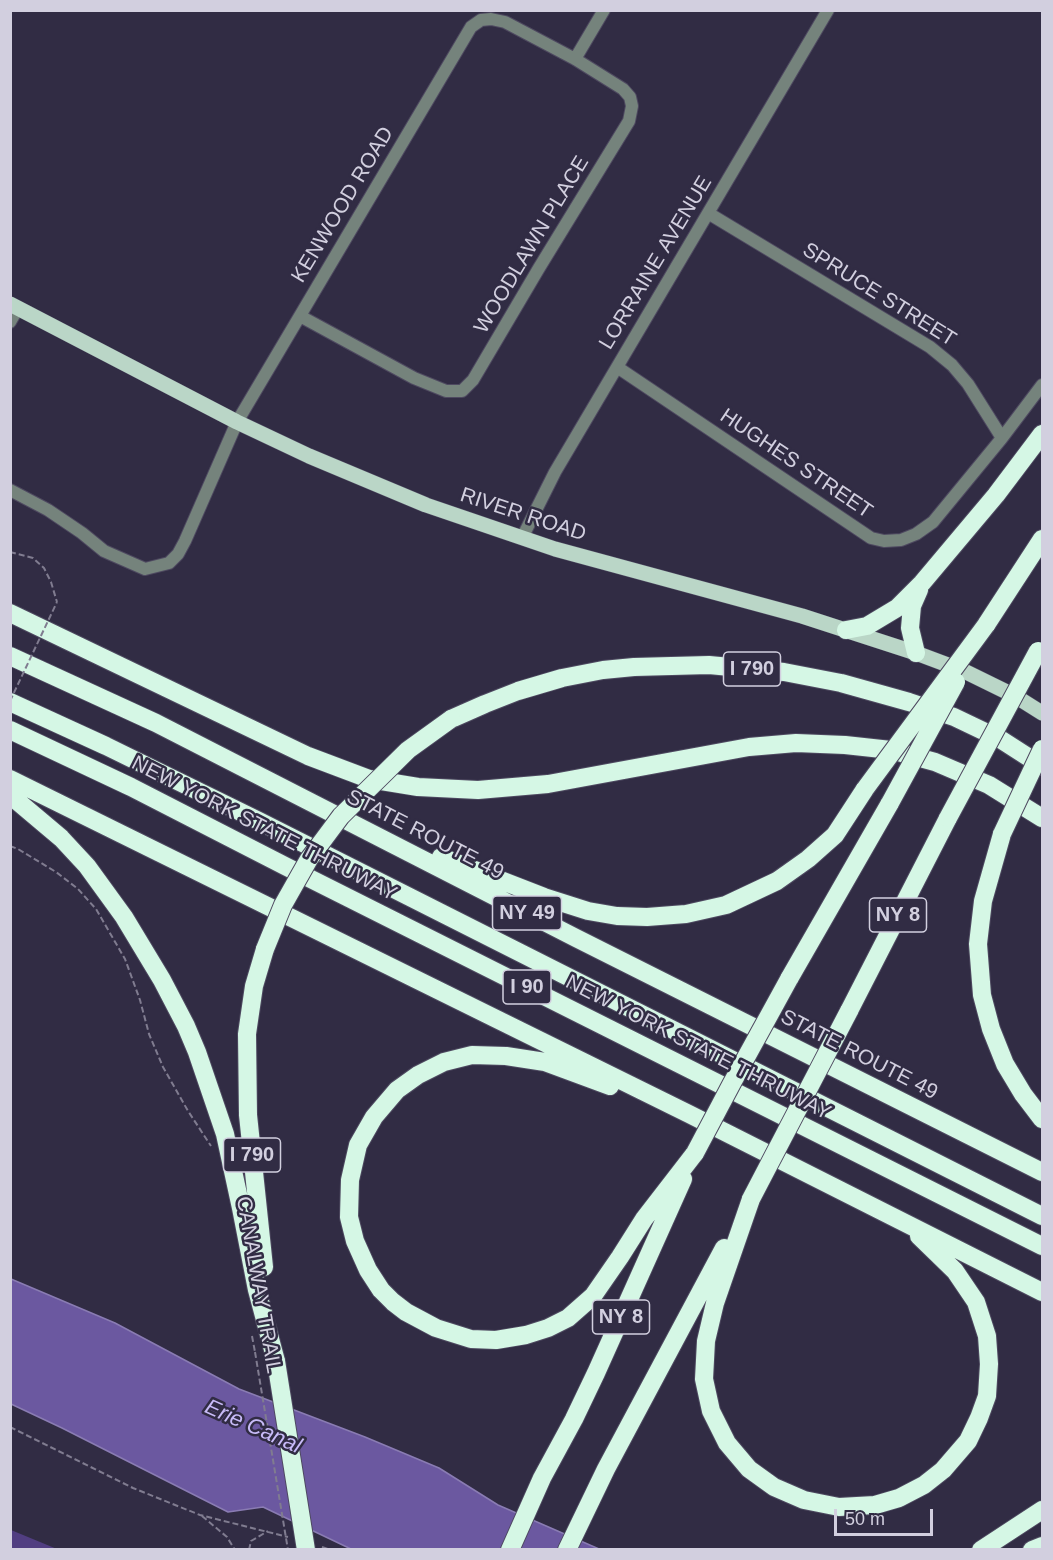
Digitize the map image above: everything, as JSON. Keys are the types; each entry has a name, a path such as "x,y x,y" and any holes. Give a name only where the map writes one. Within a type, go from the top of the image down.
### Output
{"highway":[{"path":"846,630 867,626 897,608 922,583 996,495 1042,434"},
{"name":"NY 8","path":"510,1550 542,1478 596,1373 695,1153 789,979 890,803 986,625 1042,539"},
{"path":"916,653 910,628 912,606 922,583"},
{"path":"10,613 308,756 369,779 418,787 478,790 549,784 749,747 796,743 845,745 891,750 935,762 989,785 1042,818"},
{"path":"369,832 588,911 617,916 646,917 686,914 726,905 777,881 808,859 835,835 865,789 986,625"},
{"name":"NY 8","path":"567,1550 606,1469 1040,647"},
{"name":"STATE ROUTE 49","path":"10,656 156,723 586,944 1042,1172"},
{"name":"I 790","path":"313,1548 276,1361 248,1115 247,1034 254,986 265,949 283,905 309,859 341,816 408,750 452,719 507,695 562,678 634,667 709,666 784,672 841,683 954,717 1000,739 1042,766"},
{"name":"NEW YORK STATE THRUWAY","path":"10,702 249,816 1042,1216"},
{"name":"NEW YORK STATE THRUWAY","path":"10,730 131,787 1042,1246"},
{"path":"1042,749 1002,834 982,901 978,944 982,994 991,1029 1005,1064 1023,1094 1042,1119"},
{"path":"10,779 689,1114 1042,1292"},
{"path":"10,795 61,838 87,866 124,917 162,980 186,1026 225,1134 257,1290 276,1361"},
{"path":"689,1114 545,1062 506,1056 472,1055 444,1062 418,1075 397,1090 374,1117 358,1145 350,1180 349,1216 355,1241 368,1270 381,1290 393,1302 406,1312 436,1328 471,1339 496,1341 548,1328 568,1318 593,1296 644,1219 695,1153"},
{"path":"751,1198 719,1292 706,1341 704,1379 711,1411 728,1443 749,1469 774,1487 804,1500 839,1507 875,1505 899,1498 924,1485 943,1470 968,1441 987,1396 989,1364 987,1336 976,1302 955,1271 907,1224"},
{"path":"981,1550 1042,1510"},
{"path":"1032,1550 1042,1546"}],"main road":[{"name":"RIVER ROAD","path":"14,306 237,422 309,456 426,505 555,549 802,616 916,653 964,670 1042,712"}],"street":[{"path":"575,59 604,10"},
{"name":"LORRAINE AVENUE","path":"522,538 555,472 828,10"},
{"name":"WOODLAWN PLACE","path":"300,316 414,378 446,391 462,391 473,380 538,268 629,121 632,106 630,97 623,89 575,59 506,22 491,19"},
{"name":"KENWOOD ROAD","path":"10,490 48,510 104,551 145,569 169,563 178,554 185,541 237,422 471,27 481,20 491,19"},
{"name":"SPRUCE STREET","path":"708,213 930,346 952,365 968,384 1002,438"},
{"path":"10,322 14,306"},
{"name":"HUGHES STREET","path":"617,367 871,538 884,541 901,540 916,534 933,522 1042,385"}],"path":[{"path":"10,552 33,558 44,568 57,602 10,702"},
{"path":"10,846 56,872 78,889 96,909 125,959 162,1067 211,1146"},
{"name":"CANALWAY TRAIL","path":"251,1329 288,1550"},
{"path":"10,1427 133,1488 200,1515 289,1537"},
{"path":"200,1515 227,1537 235,1550"},
{"path":"249,1550 251,1541 268,1531"},
{"path":"313,1548 331,1550"}],"shaded area":[{"path":"11,1530 57,1549 11,1549"}],"water":[{"name":"Erie Canal","path":"11,1279 115,1323 239,1389 439,1468 498,1505 599,1549 351,1549 263,1507 228,1512 11,1404"}]}
